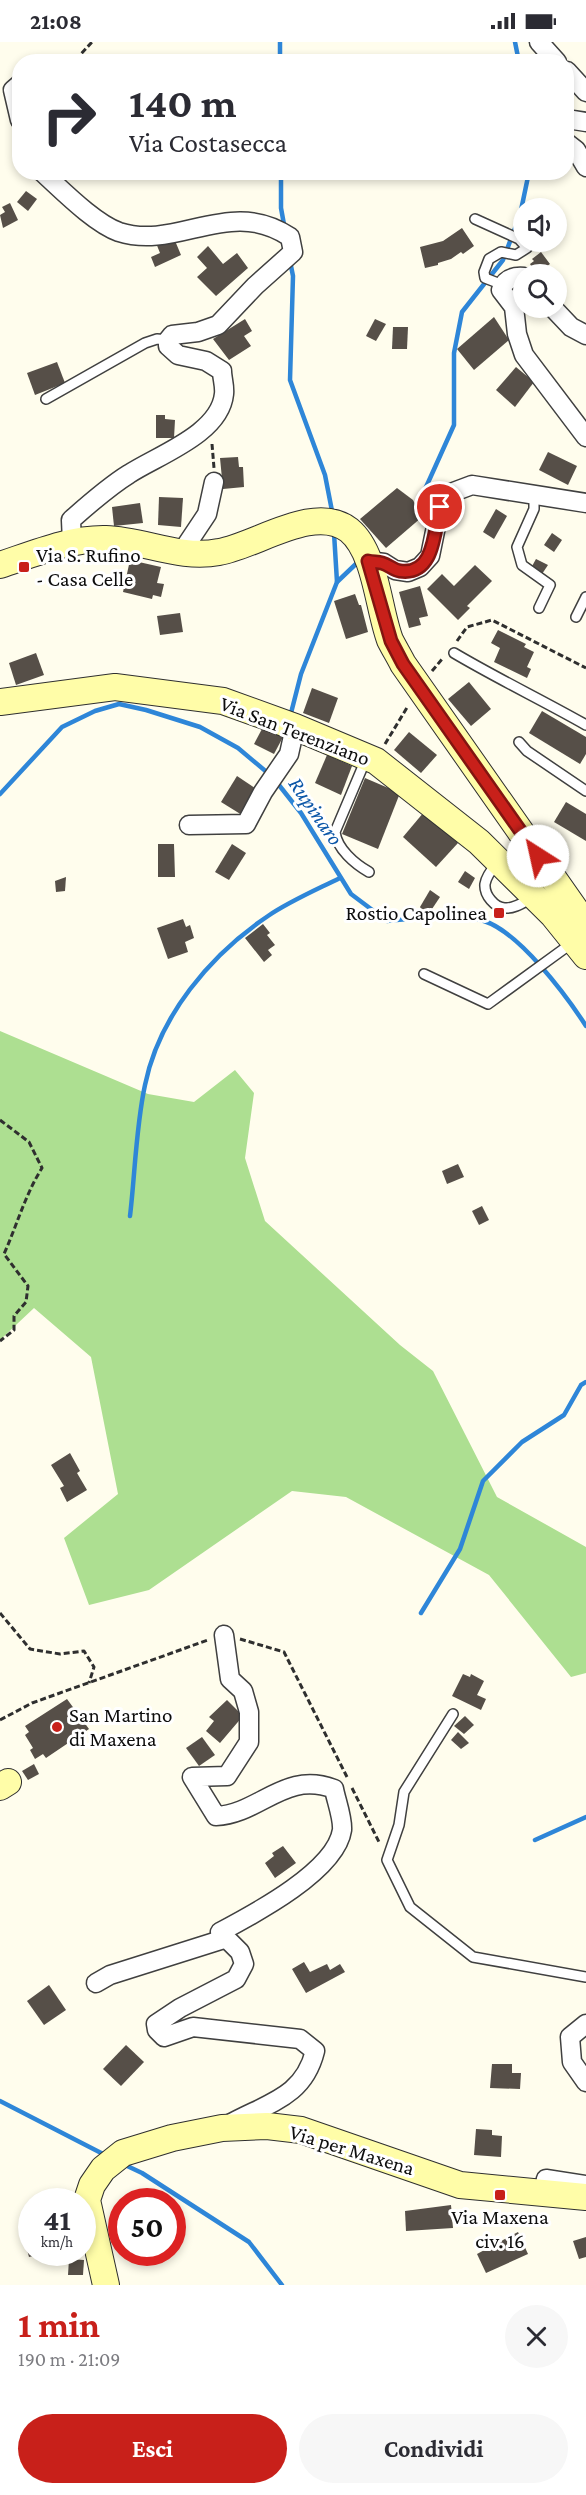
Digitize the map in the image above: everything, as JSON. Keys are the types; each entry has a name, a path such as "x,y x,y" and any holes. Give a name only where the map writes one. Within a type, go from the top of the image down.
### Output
{"street":[{"path":"539,42 550,54"},
{"path":"574,79 586,92"},
{"path":"574,148 586,167"},
{"path":"51,180 82,209 117,231 145,237 213,223 239,221 272,226 290,237 292,252 218,325 198,332 172,335 168,340 168,346 178,355 206,361 222,371 224,394 214,417 192,438 131,472 108,488 71,520 72,543"},
{"path":"513,278 502,285 501,290 514,307 517,334 524,355 586,437"},
{"path":"562,318 571,327 586,335"},
{"path":"181,553 207,514 214,482"},
{"path":"368,561 384,563 395,570 408,572 420,567 430,556 440,507 448,494 472,485 586,503"},
{"path":"0,565 72,543 105,539 197,555 220,552 303,523 333,522 348,530 362,544 391,641 403,664 582,940"},
{"name":"Via San Terenziano","path":"0,702 115,687 223,701 295,727 376,761 479,842 582,940"},
{"path":"189,825 246,824 262,792 289,754 295,727"},
{"path":"222,2128 253,2110 291,2093 307,2076 315,2051 300,2039 193,2027 164,2037 157,2030 156,2024 180,2008 236,1979 244,1964 240,1952 224,1939 220,1932 269,1906 319,1868 333,1851 342,1829 334,1789 318,1783 283,1789 232,1815 216,1816 192,1777 227,1776 249,1742 249,1712 243,1691 230,1679 224,1635"},
{"path":"96,1983 110,1975 224,1939"},
{"path":"586,2024 570,2037 572,2062 586,2082"},
{"name":"Via per Maxena","path":"106,2285 87,2199 92,2185 103,2169 123,2152 172,2138 222,2128 267,2127 301,2130 460,2185 586,2197"},
{"path":"543,2193 546,2179 586,2185"}],"lane":[{"path":"476,219 519,239 527,248 516,255 501,252 489,259 484,272 485,278 502,285"},
{"path":"46,399 145,343 157,339 168,340"},
{"path":"534,494 534,509 517,547 522,565 550,585 540,608"},
{"path":"576,616 586,597"},
{"path":"454,653 586,725"},
{"path":"519,742 527,751 586,791"},
{"path":"367,757 335,832 335,838 354,863 369,872"},
{"path":"498,861 489,873 485,885 487,894 493,903 503,909 535,897"},
{"path":"424,974 488,1004 582,940"},
{"path":"453,1714 404,1792 399,1825 387,1860 410,1906 473,1957 586,1977"}],"path":[{"path":"81,54 92,42"},
{"path":"209,422 214,457 214,482"},
{"path":"0,1120 29,1142 42,1168 29,1189 4,1254 28,1286 26,1302 14,1316 14,1330 0,1341"},
{"path":"0,1613 30,1649 60,1654 84,1651 94,1667 89,1683"}],"green space":[{"path":"0,1031 148,1094 194,1102 235,1070 254,1093 245,1158 265,1221 400,1345 433,1371 497,1497 586,1547 586,1673 571,1677 489,1575 346,1497 292,1491 149,1590 89,1605 64,1538 118,1494 91,1357 34,1308 0,1340"}],"building":[{"path":"26,191 37,199 28,211 17,202"},
{"path":"10,203 18,220 3,228 0,215 5,212 2,207"},
{"path":"462,228 474,246 463,254 461,252 438,265 425,268 420,247 443,241"},
{"path":"173,236 181,255 155,267 151,257 160,253 156,243"},
{"path":"208,246 223,264 237,253 248,268 216,296 197,277 207,268 197,257"},
{"path":"541,252 550,264 530,264 534,261 532,259"},
{"path":"494,317 509,340 474,370 457,349"},
{"path":"245,319 252,331 244,336 251,346 229,360 213,339"},
{"path":"375,319 386,324 376,341 366,336"},
{"path":"393,327 408,327 407,349 392,349"},
{"path":"57,362 65,383 35,395 27,373"},
{"path":"516,367 534,382 515,407 496,390"},
{"path":"156,415 165,415 165,419 175,420 174,438 156,438"},
{"path":"548,452 577,466 568,485 539,470"},
{"path":"238,457 239,467 243,467 244,487 223,489 220,458"},
{"path":"397,488 413,500 422,517 386,548 360,519"},
{"path":"159,497 183,498 181,527 158,525"},
{"path":"140,503 143,523 114,526 112,507"},
{"path":"496,509 507,516 494,539 483,532"},
{"path":"552,533 562,540 554,552 544,545"},
{"path":"536,559 548,565 542,574 531,568"},
{"path":"130,560 161,567 157,583 164,584 161,597 153,595 152,599 123,592"},
{"path":"475,565 492,581 467,606 470,608 458,620 427,589 442,574 454,586"},
{"path":"420,586 428,616 419,618 421,625 409,628 399,592"},
{"path":"355,594 361,605 368,632 346,639 334,601"},
{"path":"180,613 183,632 160,635 157,616"},
{"path":"498,630 526,644 524,647 534,652 527,667 531,669 527,678 494,662 500,648 491,643"},
{"path":"36,653 44,675 16,685 9,663"},
{"path":"469,682 491,709 471,726 448,699"},
{"path":"312,688 338,698 329,723 303,713"},
{"path":"542,711 586,737 586,754 580,764 529,733"},
{"path":"263,727 283,737 274,754 254,744"},
{"path":"409,732 437,755 421,773 394,750"},
{"path":"327,755 352,766 341,795 315,783"},
{"path":"237,776 258,790 242,815 221,802"},
{"path":"365,778 400,793 378,849 342,834"},
{"path":"566,802 586,814 586,841 554,822"},
{"path":"424,812 458,843 436,867 403,837"},
{"path":"158,844 174,844 175,877 158,877"},
{"path":"232,844 246,853 229,880 215,872"},
{"path":"465,871 475,878 469,889 458,882"},
{"path":"66,877 65,891 56,892 55,881"},
{"path":"430,890 440,897 432,909 422,910 420,907"},
{"path":"183,919 186,927 190,925 194,938 185,942 188,952 168,959 157,928"},
{"path":"263,924 270,933 267,935 275,945 268,950 272,955 264,962 245,938"},
{"path":"458,1164 464,1177 447,1184 442,1171"},
{"path":"482,1206 489,1220 479,1225 472,1211"},
{"path":"70,1453 80,1471 77,1473 87,1490 67,1502 60,1488 64,1486 51,1465"},
{"path":"463,1674 470,1677 471,1674 484,1681 477,1695 486,1699 481,1710 452,1696"},
{"name":"San Martino di Maxena","path":"67,1699 89,1729 46,1758 43,1754 35,1759 30,1750 33,1748 25,1735 29,1732 25,1726"},
{"path":"227,1700 243,1716 220,1743 206,1731 214,1721 209,1717"},
{"path":"465,1716 474,1725 464,1734 454,1726"},
{"path":"458,1732 469,1743 461,1749 451,1740"},
{"path":"202,1737 215,1755 199,1766 186,1748"},
{"path":"34,1764 39,1774 28,1780 22,1771"},
{"path":"283,1846 296,1863 275,1878 265,1863 274,1856 272,1853"},
{"path":"304,1962 310,1972 327,1964 330,1970 340,1964 345,1972 306,1993 292,1969"},
{"path":"49,1985 66,2010 44,2025 27,2001"},
{"path":"126,2045 144,2062 121,2086 103,2069"},
{"path":"492,2064 512,2064 512,2073 521,2073 520,2089 490,2088"},
{"path":"476,2129 492,2130 492,2135 502,2136 501,2157 474,2155"},
{"path":"451,2205 453,2228 406,2231 405,2211"},
{"path":"518,2232 528,2254 486,2273 477,2254"},
{"path":"586,2237 586,2257 579,2259 573,2241"},
{"path":"69,2266 84,2266 83,2275 68,2275"}],"waterway":[{"path":"280,42 280,54"},
{"path":"515,42 517,54"},
{"path":"281,180 281,208 285,230"},
{"path":"422,496 454,425 454,353 462,312 503,260 520,215 527,180"},
{"path":"290,261 293,276 290,380 325,475 333,516"},
{"path":"290,717 301,674 337,582 334,533"},
{"path":"337,582 359,561"},
{"name":"Rupinaro","path":"0,794 62,727 95,711 119,704 200,727 238,748 269,774"},
{"name":"Rupinaro","path":"275,780 301,813 351,894 387,921 461,916 498,927 541,966 586,1026"},
{"path":"130,1216 145,1085 162,1035 175,1011 207,968 247,932 285,905 340,878"},
{"path":"421,1613 460,1549 483,1481 522,1442 564,1415 581,1385 586,1382"},
{"path":"535,1840 586,1817"},
{"path":"0,2101 107,2156"},
{"path":"123,2164 142,2173 249,2242 282,2285"}],"place":[{"name":"Via S. Rufino - Casa Celle","path":"24,567"},
{"name":"Rostio Capolinea","path":"499,913"},
{"name":"San Martino di Maxena","path":"57,1727"},
{"name":"Via Maxena civ. 16","path":"500,2195"}],"route":[{"path":"440,507 430,556 420,567 408,572 395,570 384,563 368,561 391,641 403,664 538,856"}]}
